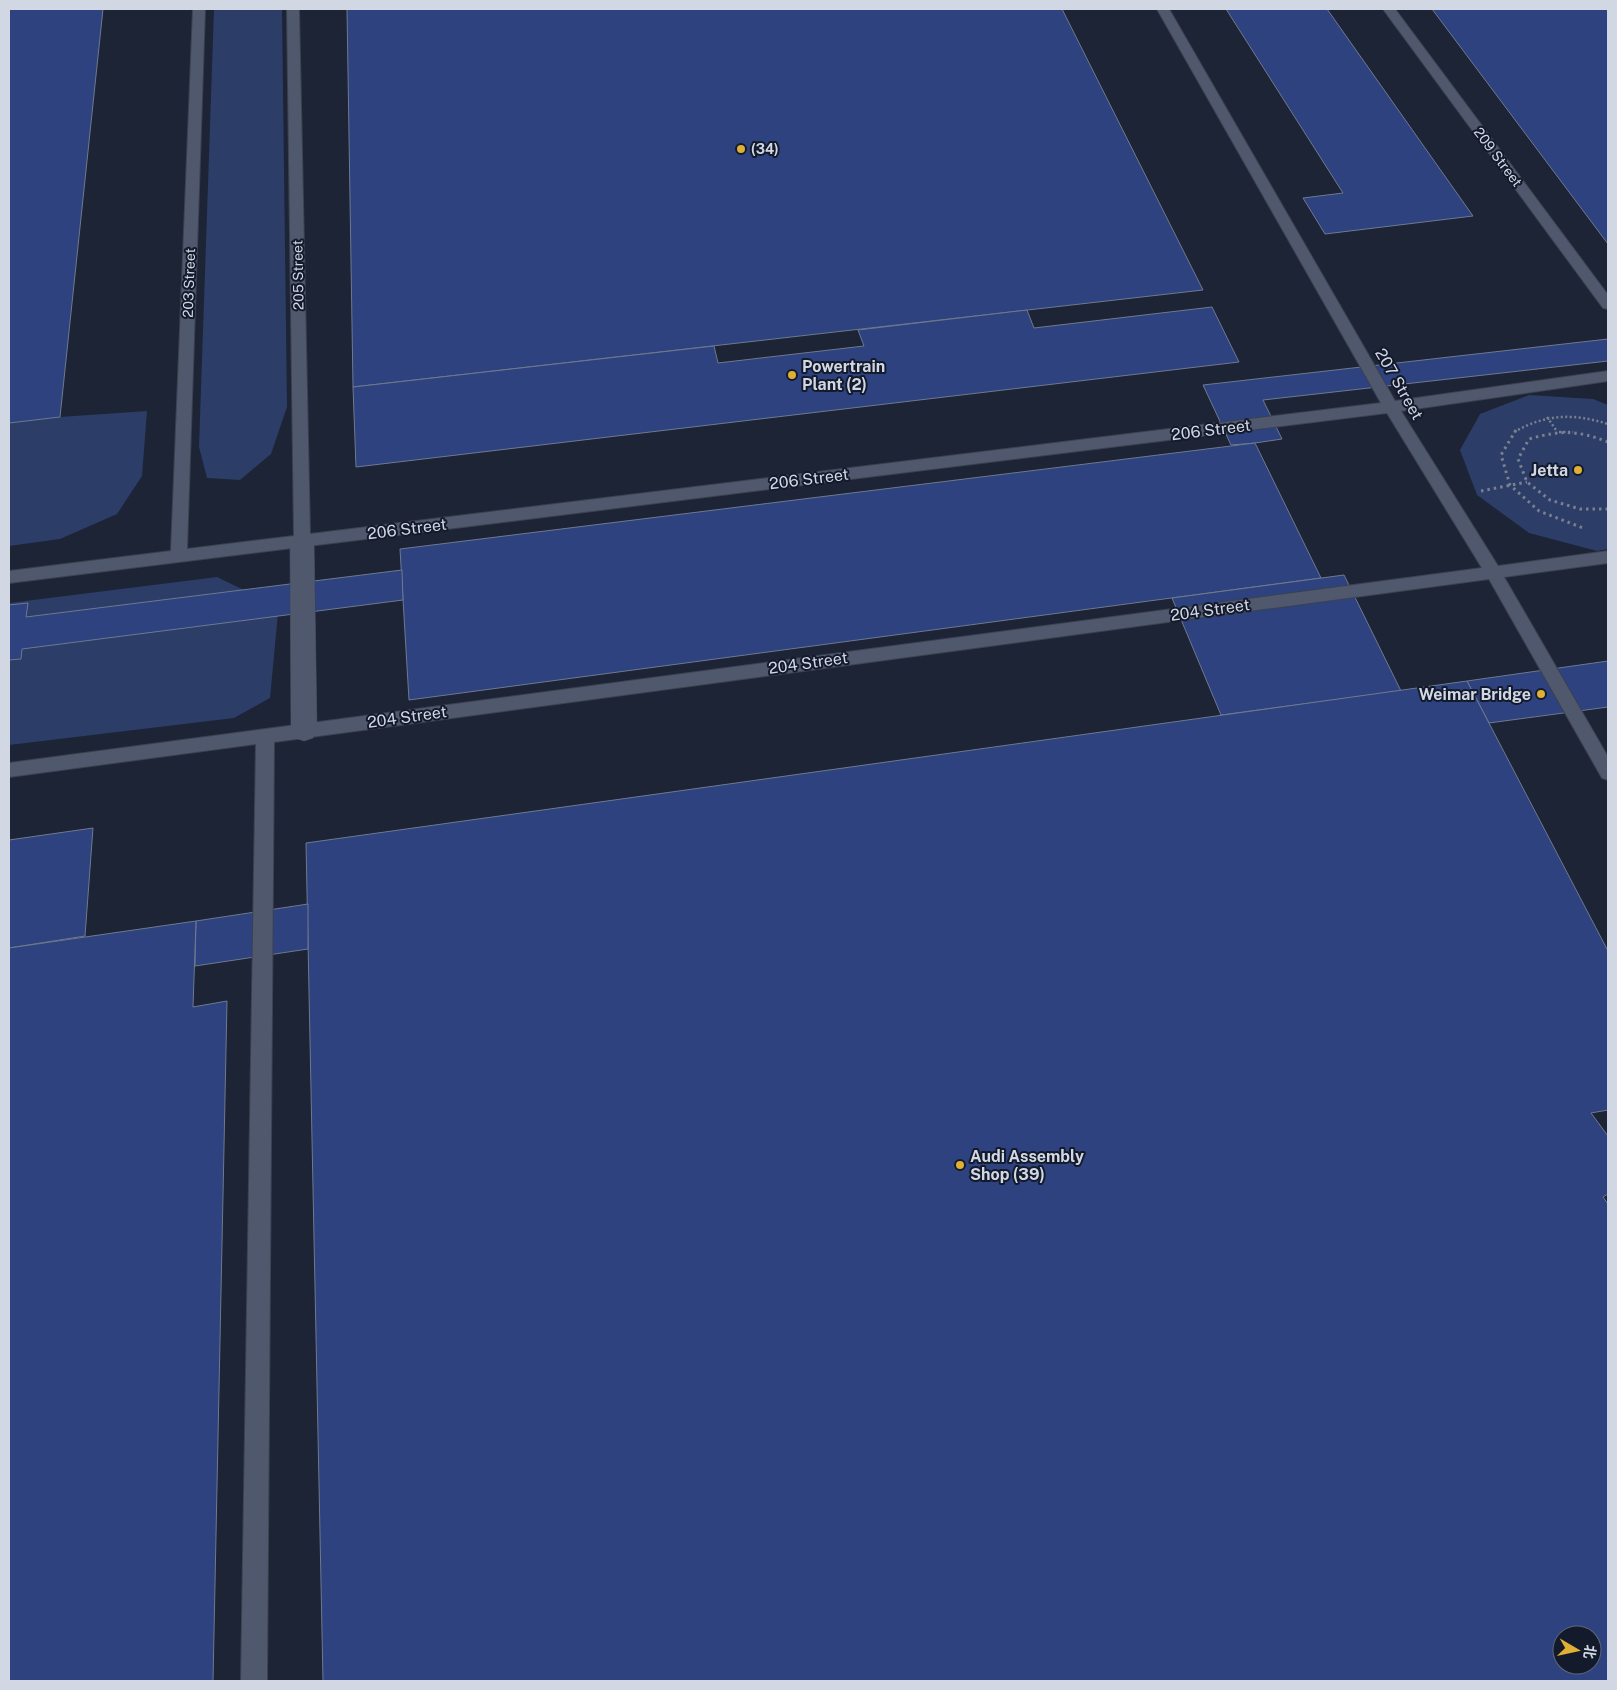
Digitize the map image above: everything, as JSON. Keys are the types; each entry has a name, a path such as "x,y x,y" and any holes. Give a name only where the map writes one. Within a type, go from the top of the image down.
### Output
{"street":[{"path":"302,542 304,731"}],"lane":[{"name":"203 Street","path":"179,557 199,9"},
{"name":"205 Street","path":"293,9 302,542"},
{"name":"207 Street","path":"1163,9 1391,407 1493,572 1608,774"},
{"name":"209 Street","path":"1388,9 1608,305"},
{"name":"206 Street","path":"9,577 1391,407 1608,376"},
{"name":"204 Street","path":"9,770 1608,557"},
{"path":"254,1681 265,736"}],"path":[{"path":"1590,528 1581,528 1539,511 1510,485 1500,455 1514,430 1547,417 1588,418 1608,424"},
{"path":"1608,442 1585,432 1556,430 1529,440 1518,459 1527,482 1550,500 1580,509 1608,509"},
{"path":"1448,498 1527,482"}],"shaded area":[{"path":"214,9 282,9 287,407 271,454 240,480 207,478 199,447"},
{"path":"1529,395 1593,399 1608,405 1608,549 1597,551 1529,533 1477,495 1460,450 1480,414"},
{"path":"147,411 142,476 117,514 60,539 9,546 9,423 60,417"},
{"path":"217,577 248,592 278,613 270,698 234,718 9,745 9,603"}],"building":[{"path":"9,9 103,9 60,417 9,423"},
{"name":"(34)","path":"347,9 1062,9 1203,290 353,387"},
{"path":"1226,9 1327,9 1473,216 1325,234 1303,198 1343,193"},
{"path":"1432,9 1608,9 1608,244"},
{"name":"Powertrain Plant (2)","path":"1212,307 1239,362 356,467 353,387 714,346 718,363 864,346 858,330 1027,310 1034,328"},
{"path":"1608,339 1608,361 1263,400 1282,439 1255,443 1231,445 1203,385"},
{"path":"1255,443 1321,578 409,700 400,549"},
{"path":"402,570 403,600 22,649 21,659 9,660 9,605 28,603 26,617"},
{"path":"1344,575 1401,691 1221,715 1172,598"},
{"name":"Weimar Bridge","path":"1608,661 1608,707 1489,723 1467,681"},
{"name":"Audi Assembly Shop (39)","path":"1467,681 1608,951 1608,1110 1591,1113 1608,1136 1608,1194 1603,1197 1608,1204 1608,1681 323,1681 306,843"},
{"path":"93,828 85,936 9,948 9,840"},
{"path":"308,904 308,949 195,966 196,921"},
{"path":"196,921 193,1007 227,1001 213,1681 9,1681 9,948"}],"place":[{"name":"(34)","path":"741,149"},
{"name":"Powertrain Plant (2)","path":"792,375"},
{"name":"Jetta","path":"1578,470"},
{"name":"Weimar Bridge","path":"1541,694"},
{"name":"Audi Assembly Shop (39)","path":"960,1165"}]}
